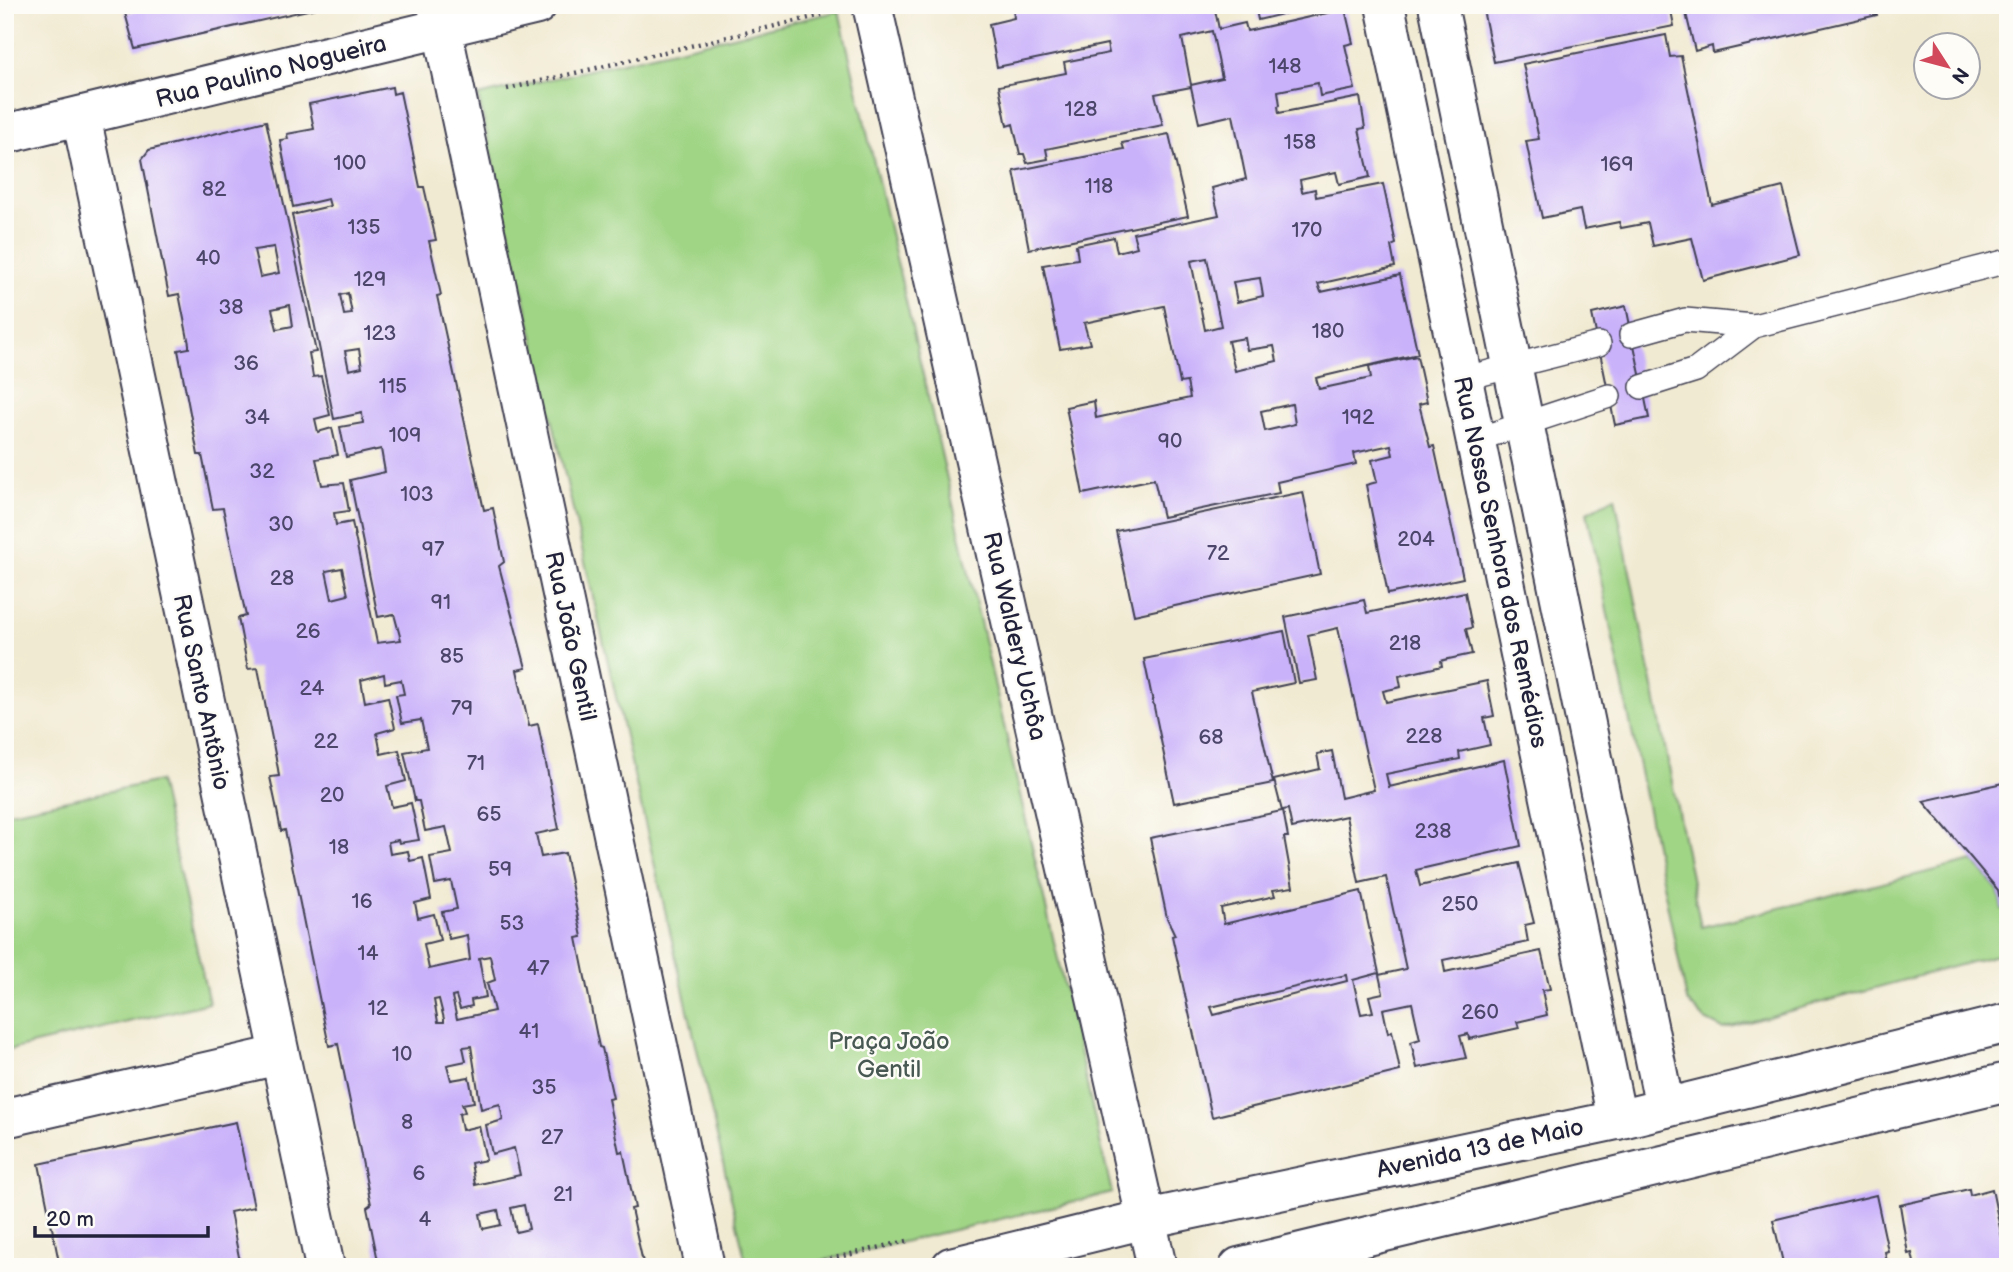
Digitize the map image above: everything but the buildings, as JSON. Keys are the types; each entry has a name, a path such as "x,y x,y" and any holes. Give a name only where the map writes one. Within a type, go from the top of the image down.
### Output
{"street":[{"name":"Rua Paulino Nogueira","path":"5,134 81,116 440,17 537,5"},
{"name":"Rua Waldery Uchôa","path":"872,5 1157,1267"},
{"name":"Rua Nossa Senhora dos Remédios","path":"1385,5 1617,1120"},
{"name":"Rua Nossa Senhora dos Remédios","path":"1438,5 1665,1108"},
{"name":"Rua João Gentil","path":"440,17 705,1267"},
{"name":"Rua Santo Antônio","path":"81,116 325,1267"},
{"name":"Avenida 13 de Maio","path":"951,1267 1146,1219 1617,1120 2008,1023"},
{"path":"5,1118 279,1055"},
{"path":"1239,1267 2008,1082"}],"lane":[{"path":"1631,335 1685,320 1754,326 2008,261"},
{"path":"1643,387 1696,370 1754,326"},
{"path":"1462,379 1598,344"},
{"path":"1475,440 1609,396"}],"path":[{"path":"505,90 825,14"},
{"path":"796,1267 909,1240"}],"green space":[{"name":"Praça João Gentil","path":"839,11 1112,1193 796,1267 747,1267 478,96"},
{"path":"1615,497 1701,927 1973,861 1998,890 2002,909 2008,908 2008,952 1723,1029 1705,1020 1687,1001 1587,512"},
{"path":"159,781 209,1003 5,1051 5,813"}]}
